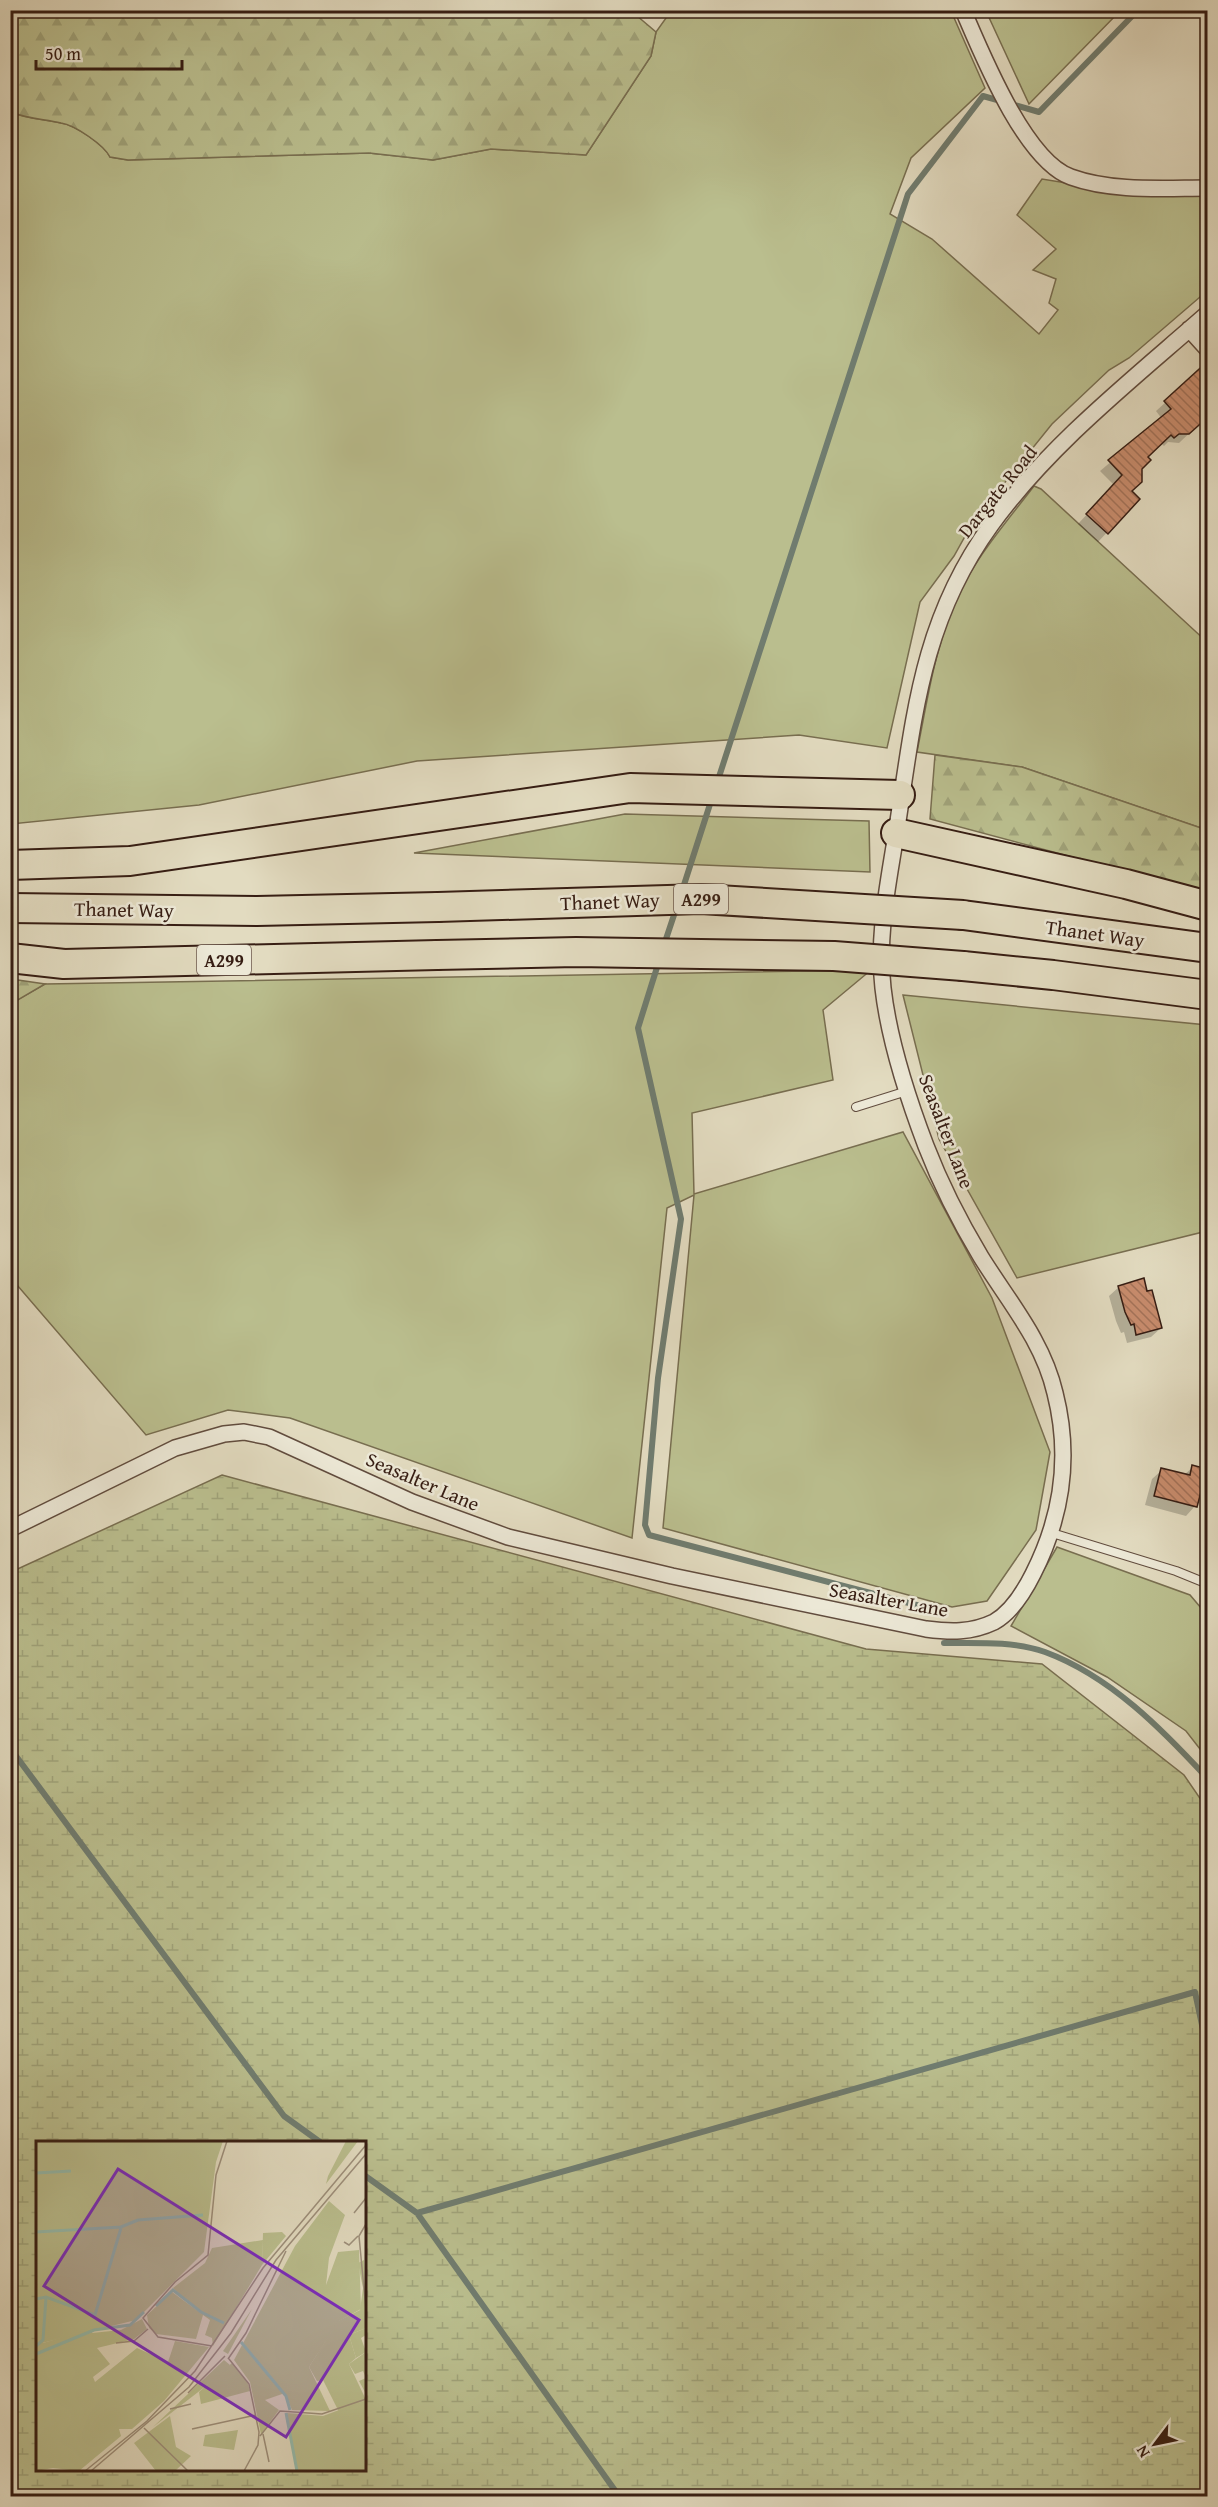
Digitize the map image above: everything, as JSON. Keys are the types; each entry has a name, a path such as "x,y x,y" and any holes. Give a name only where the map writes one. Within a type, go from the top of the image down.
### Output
{"highway":[{"path":"10,865 130,861 630,788 900,795"},
{"path":"896,833 1126,884 1208,906"},
{"name":"Thanet Way","path":"10,908 256,911 438,908 701,899 963,915 1208,948"},
{"name":"A299","path":"10,958 64,964 576,952 834,956 1064,976 1208,995"}],"street":[{"path":"963,10 1011,111 1034,147 1051,165 1069,177 1095,183 1208,188"},
{"name":"Dargate Road","path":"896,833 900,795 924,665 941,614 966,563 991,524 1071,436 1208,313"},
{"path":"1189,329 1208,350"},
{"name":"Seasalter Lane","path":"10,1529 175,1448 202,1438 244,1432 269,1437 412,1502 508,1537 672,1576 926,1629 961,1632 983,1626 1003,1616 1026,1587 1052,1533 1062,1486 1061,1424 1050,1375 1024,1320 981,1257 956,1212 926,1146 907,1091 883,991 881,945 886,886 896,833"}],"lane":[{"path":"856,1107 907,1091"},
{"path":"1052,1533 1176,1571 1208,1584"}],"green space":[{"path":"163,10 630,10 656,32 651,56 586,155 491,149 433,160 369,153 128,160 110,157 96,141 67,125 11,112 11,11 156,11 160,13"},
{"path":"671,11 951,11 985,88 911,158 890,214 932,239 1039,334 1058,310 1049,303 1056,279 1033,270 1056,249 1017,215 1042,179 1116,191 1207,196 1207,291 1129,358 1109,370 1052,424 973,522 954,556 920,602 887,748 799,735 417,761 199,805 11,824 10,112 67,125 96,141 110,157 128,160 369,153 433,160 491,149 586,155 651,56 656,32"},
{"path":"986,11 1120,11 1029,104"},
{"path":"1034,486 1041,489 1207,642 1207,830 1022,767 917,752 936,659 961,589 980,558"},
{"path":"935,755 1022,767 1207,830 1207,893 930,819"},
{"path":"625,814 869,821 870,872 414,853"},
{"path":"871,970 823,1010 833,1080 692,1113 694,1194 903,1132 992,1298 1050,1452 1036,1530 987,1601 952,1607 663,1528 694,1195 667,1208 632,1538 290,1418 228,1410 146,1435 11,1278 10,1004 45,984"},
{"path":"11,979 45,984 11,1004"},
{"path":"903,995 1207,1025 1207,1250 1203,1232 1017,1278 939,1139"},
{"path":"222,1475 866,1649 1042,1664 1184,1775 1208,1810 1207,2496 11,2496 11,1572"},
{"path":"1057,1547 1190,1595 1207,1615 1207,1758 1186,1731 1107,1677 1011,1626"}],"building":[{"path":"1208,361 1208,417 1189,434 1179,434 1174,438 1171,435 1148,457 1151,460 1142,469 1142,482 1132,491 1140,499 1108,534 1086,514 1122,475 1108,460 1171,409 1164,401"},
{"path":"1144,1278 1147,1291 1152,1290 1162,1328 1136,1335 1134,1324 1131,1325 1125,1312 1118,1286"},
{"path":"1192,1465 1207,1469 1197,1507 1154,1496 1161,1468 1190,1475"}],"waterway":[{"path":"717,783 908,194 983,96 1039,112 1138,10"},
{"path":"682,891 712,798"},
{"path":"664,945 677,906"},
{"path":"659,961 638,1028 681,1219 658,1378 645,1525 649,1535 928,1608"},
{"path":"944,1643 995,1643 1021,1646 1033,1648 1069,1662 1134,1706 1208,1779"},
{"path":"10,1748 284,2116 319,2141"},
{"path":"417,2213 1195,1992 1208,2053"},
{"path":"366,2176 417,2213 619,2496"}]}
